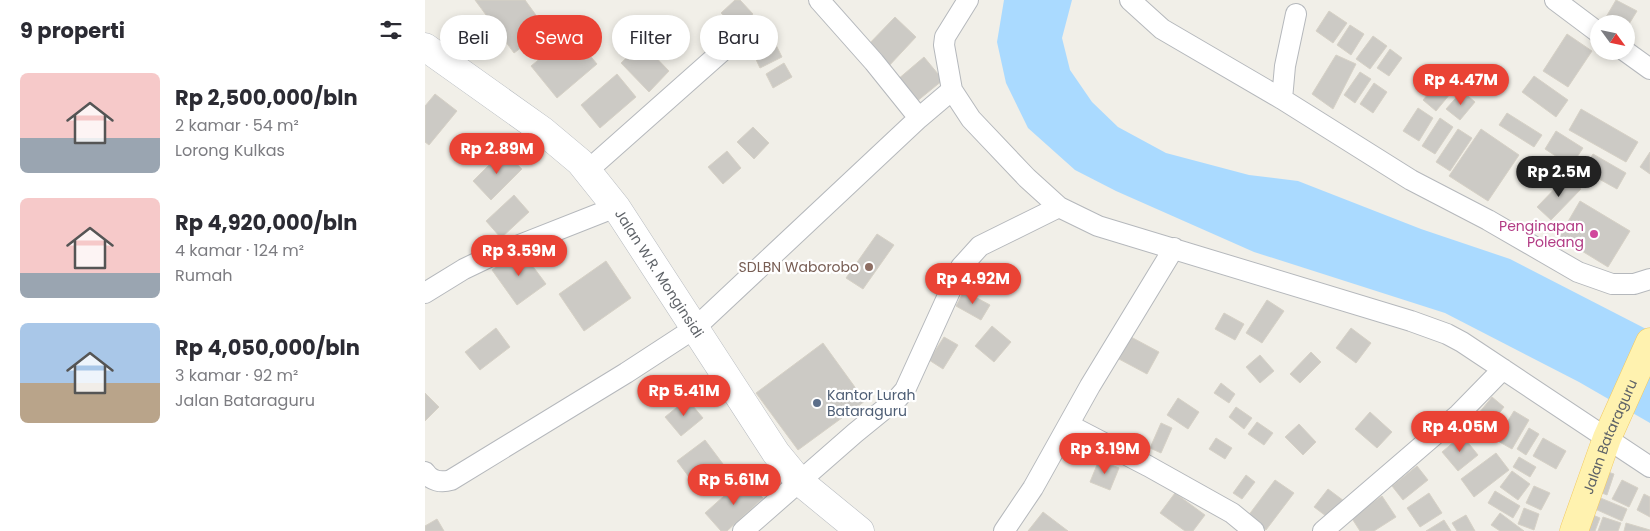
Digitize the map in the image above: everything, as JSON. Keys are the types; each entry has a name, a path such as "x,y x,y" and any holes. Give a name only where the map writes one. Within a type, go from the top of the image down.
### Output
{"main road":[{"name":"Jalan W.R. Monginsidi","path":"425,47 543,131 569,152 587,171 616,208 776,453 799,481 860,531"},
{"name":"Jalan Bataraguru","path":"1574,531 1612,428 1650,342"}],"street":[{"path":"819,0 874,62 919,118"},
{"path":"968,0 945,37 944,45 953,90 971,119 1027,178 1059,207 1098,226 1411,321 1447,334 1503,369 1612,428 1650,467"},
{"path":"1130,0 1162,29 1282,99 1411,180 1488,220 1578,272 1612,284 1634,284 1650,279"},
{"path":"1555,0 1590,26"},
{"path":"1282,99 1285,66 1296,14"},
{"path":"1635,58 1650,69"},
{"path":"587,171 712,60"},
{"path":"425,472 431,478 446,482 451,480 626,373 695,328 919,118 953,90"},
{"path":"743,531 905,390 961,267 975,250 1059,207"},
{"path":"425,293 464,269 489,257 616,208"},
{"path":"1004,531 1033,488 1095,378 1174,248"},
{"path":"1323,531 1459,414 1503,369"},
{"path":"1069,425 1232,513 1254,531"}],"water":[{"path":"1004,0 1072,0 1062,38 1070,70 1092,102 1118,127 1166,153 1249,175 1298,181 1421,229 1510,259 1650,331 1650,423 1579,382 1445,313 1254,252 1116,191 1075,170 1028,128 1006,83 997,42"}],"building":[{"path":"475,0 525,0 536,15 517,15 517,51 514,53 507,43 507,15 486,15"},
{"path":"735,0 740,0 753,14 723,15 721,13"},
{"path":"1616,0 1637,11 1635,15 1607,15"},
{"path":"1329,11 1347,23 1333,43 1316,31"},
{"path":"895,17 916,37 887,68 866,47"},
{"path":"1350,25 1364,34 1351,55 1337,45"},
{"path":"1567,34 1590,50 1590,54 1568,87 1543,71"},
{"path":"1373,36 1387,46 1370,69 1356,59"},
{"path":"778,49 782,57 778,59"},
{"path":"1390,49 1402,58 1389,76 1377,68"},
{"path":"1336,55 1356,64 1333,109 1312,94"},
{"path":"924,57 943,80 916,102 897,80"},
{"path":"538,60 594,60 597,64 557,98 531,66"},
{"path":"624,60 658,60 669,71 649,92 621,63"},
{"path":"756,60 776,60 760,68"},
{"path":"784,63 792,77 773,88 766,74"},
{"path":"1360,72 1371,79 1355,103 1344,95"},
{"path":"617,74 636,97 600,128 581,105"},
{"path":"1534,76 1568,100 1556,117 1522,92"},
{"path":"1442,78 1455,88 1436,111 1423,100"},
{"path":"1374,83 1387,92 1373,113 1360,104"},
{"path":"1462,91 1475,102 1460,120 1446,109"},
{"path":"435,94 457,111 429,145 425,142 425,106"},
{"path":"1418,108 1433,118 1419,141 1403,131"},
{"path":"1581,109 1638,142 1626,162 1569,130"},
{"path":"1507,113 1542,135 1534,147 1499,125"},
{"path":"1440,118 1453,127 1435,154 1422,146"},
{"path":"753,127 769,143 754,159 737,142"},
{"path":"1458,129 1472,138 1450,171 1436,162"},
{"path":"1481,129 1519,155 1488,201 1449,176"},
{"path":"1556,131 1583,148 1571,166 1545,149"},
{"path":"503,151 522,169 491,200 473,181"},
{"path":"727,151 741,168 723,184 708,167"},
{"path":"1650,152 1650,174 1640,167"},
{"path":"1593,154 1626,173 1617,189 1583,170"},
{"path":"1567,176 1581,189 1551,220 1537,207"},
{"path":"514,195 529,212 501,238 486,221"},
{"name":"Penginapan Poleang","path":"1580,201 1630,231 1608,267 1559,237"},
{"path":"877,234 894,245 863,289 846,278"},
{"path":"520,249 546,284 517,305 492,270"},
{"path":"606,261 631,298 584,331 559,294"},
{"path":"964,291 990,305 981,320 956,306"},
{"path":"1267,300 1284,311 1262,343 1246,333"},
{"path":"1224,313 1244,324 1235,340 1215,329"},
{"path":"992,326 1011,342 994,362 975,346"},
{"path":"496,328 510,347 480,370 465,352"},
{"path":"1351,328 1371,343 1356,363 1336,348"},
{"path":"944,337 958,345 943,369 929,360"},
{"path":"1131,337 1159,352 1147,374 1119,359"},
{"path":"823,343 865,401 798,450 756,393"},
{"path":"1311,352 1321,362 1300,383 1290,374"},
{"path":"1260,355 1274,371 1260,383 1246,367"},
{"path":"1221,383 1235,394 1229,403 1214,393"},
{"path":"425,393 439,407 425,421"},
{"path":"1492,397 1504,407 1487,429 1474,419"},
{"path":"1178,398 1199,412 1188,429 1167,415"},
{"path":"687,399 703,418 681,436 665,417"},
{"path":"1236,407 1252,418 1244,429 1229,417"},
{"path":"1514,411 1529,420 1512,449 1496,440"},
{"path":"1370,412 1392,432 1377,448 1355,429"},
{"path":"1257,422 1273,433 1264,445 1248,434"},
{"path":"1161,423 1172,428 1161,453 1150,448"},
{"path":"1299,424 1316,442 1303,455 1285,437"},
{"path":"1529,428 1539,434 1526,455 1517,449"},
{"path":"1462,435 1478,455 1458,471 1442,452"},
{"path":"1216,438 1232,448 1225,459 1209,449"},
{"path":"1543,438 1566,451 1556,469 1533,456"},
{"path":"705,440 726,468 698,489 677,461"},
{"path":"1496,453 1509,470 1474,497 1461,479"},
{"path":"1519,457 1536,467 1530,477 1513,467"},
{"path":"1099,460 1119,468 1110,490 1090,482"},
{"path":"1417,466 1428,480 1403,500 1392,486"},
{"path":"1599,469 1614,474 1607,495 1592,489"},
{"path":"1512,471 1530,484 1518,500 1500,487"},
{"path":"1246,475 1255,482 1242,499 1233,493"},
{"path":"744,478 763,498 727,531 721,531 705,513"},
{"path":"1275,480 1294,493 1266,530 1248,516"},
{"path":"1622,480 1638,488 1629,507 1612,499"},
{"path":"1534,486 1550,493 1541,510 1526,503"},
{"path":"1328,489 1344,501 1330,519 1314,507"},
{"path":"1495,491 1520,506 1513,518 1488,503"},
{"path":"1175,493 1205,515 1193,531 1185,531 1160,513"},
{"path":"1429,493 1442,513 1420,527 1407,508"},
{"path":"1591,494 1627,509 1622,521 1586,505"},
{"path":"1644,494 1650,497 1650,517 1637,510"},
{"path":"1382,496 1396,517 1374,531 1360,531 1351,517"},
{"path":"1524,508 1539,514 1534,530 1518,524"},
{"path":"1043,512 1068,531 1028,531"},
{"path":"1586,512 1600,518 1595,531 1579,531"},
{"path":"1500,513 1524,531 1500,531 1491,525"},
{"path":"1466,515 1475,531 1457,531 1452,523"},
{"path":"1603,517 1621,523 1618,531 1598,531"},
{"path":"437,519 444,531 425,531 425,526"},
{"path":"1444,520 1451,531 1426,531"},
{"path":"1626,523 1650,530 1650,531 1624,531"}],"place":[{"name":"Penginapan Poleang","path":"1594,234"},
{"name":"SDLBN Waborobo","path":"869,267"},
{"name":"Kantor Lurah Bataraguru","path":"817,403"}]}
